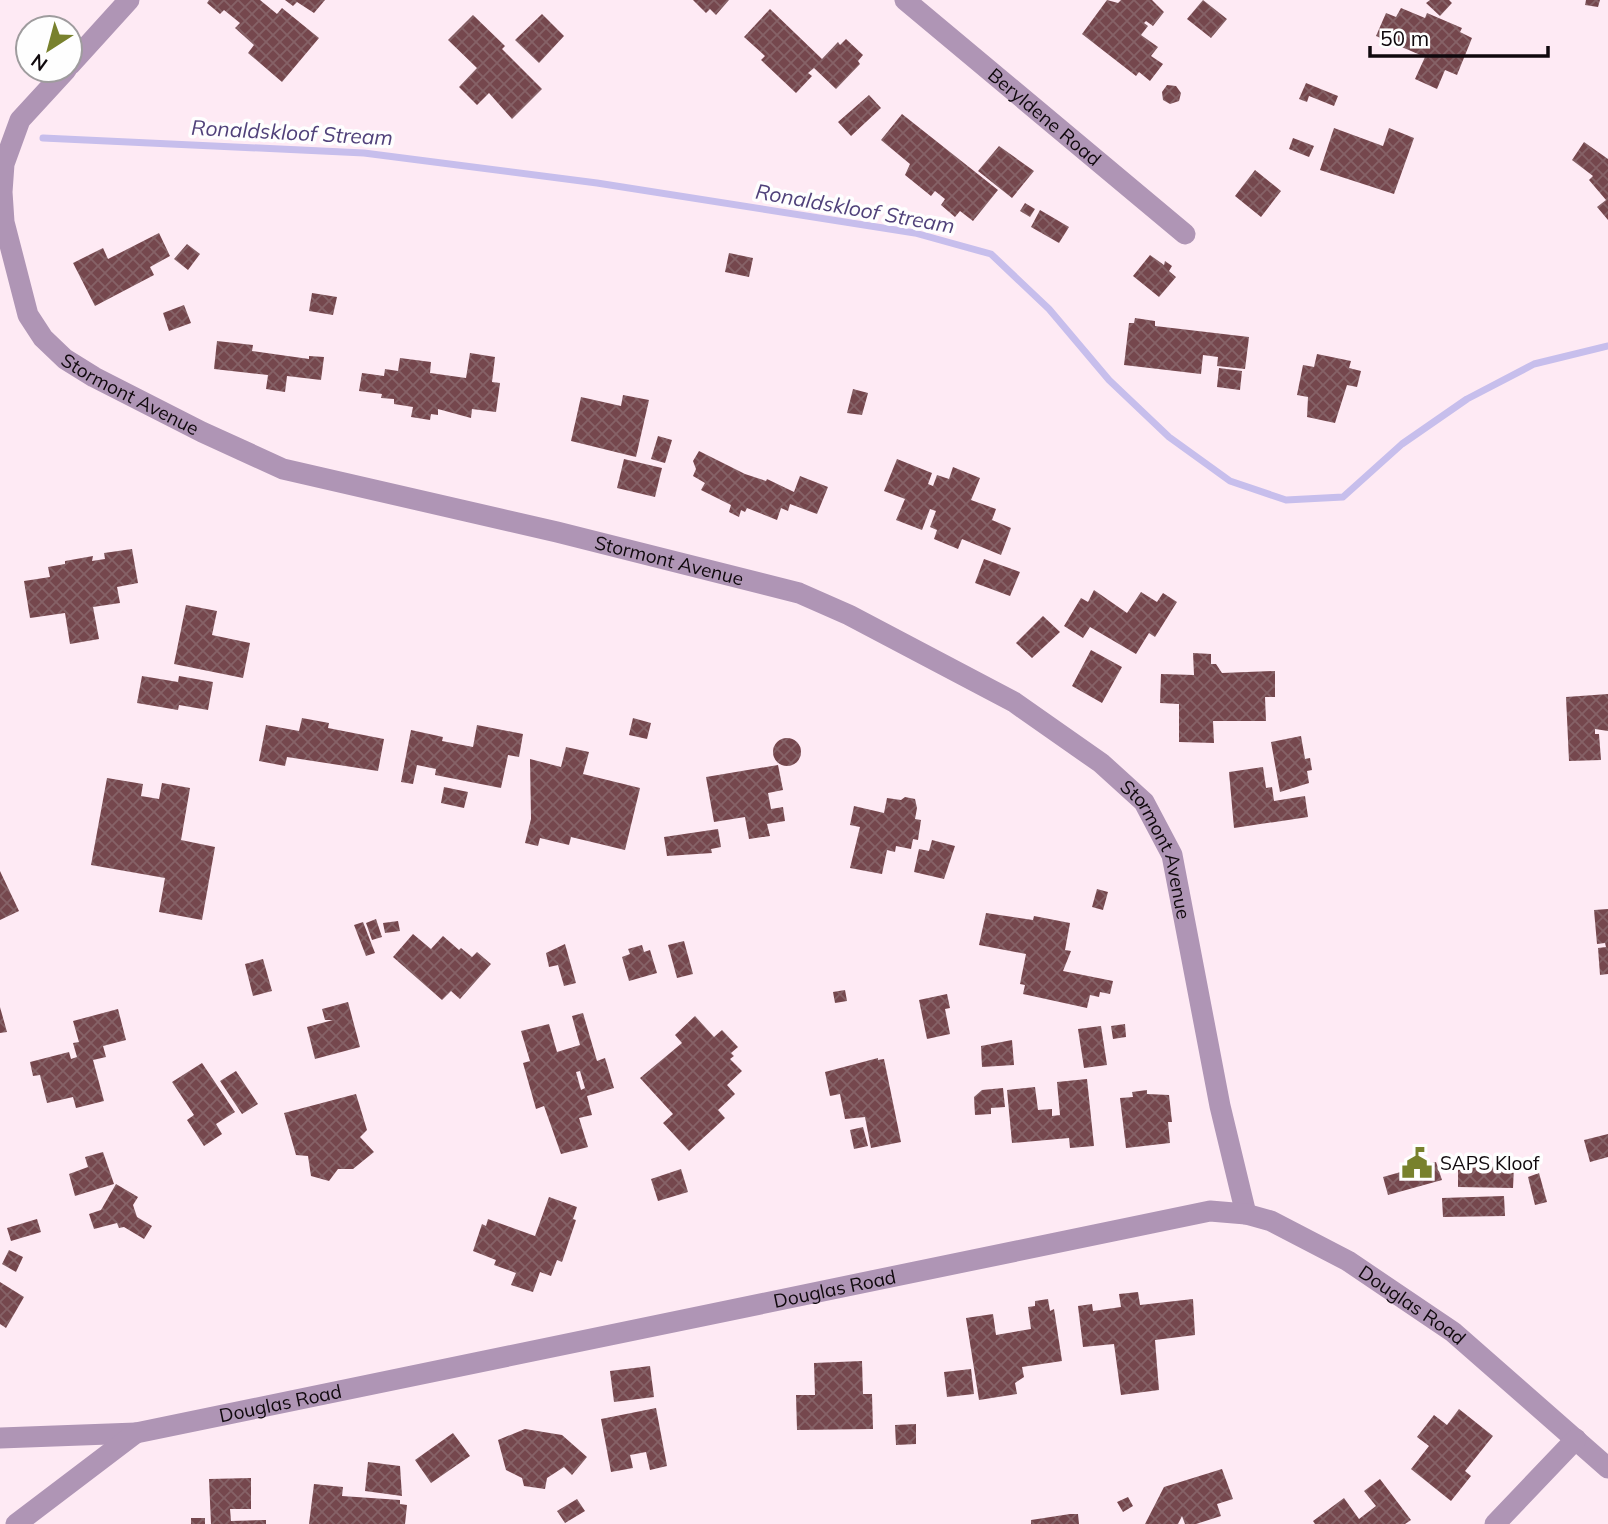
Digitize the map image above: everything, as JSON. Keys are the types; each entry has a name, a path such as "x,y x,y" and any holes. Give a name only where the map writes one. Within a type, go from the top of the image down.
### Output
{"street":[{"path":"84,50 129,0"},
{"name":"Beryldene Road","path":"905,0 1185,234"},
{"name":"Stormont Avenue","path":"49,84 10,119 2,192 4,222 28,314 43,338 65,359 94,377 202,432 283,469 557,532 799,593 849,615 1014,702 1101,763 1144,802 1172,855 1220,1106 1246,1214"},
{"name":"Douglas Road","path":"16,1524 136,1433 1210,1212 1246,1214 1298,1233 1348,1261 1443,1325 1608,1468"},
{"path":"0,1438 136,1433"},
{"path":"1495,1524 1576,1439"}],"building":[{"path":"209,0 260,0 277,14 282,8 319,38 282,82 248,53 254,45 235,28 240,23 224,10 220,14 207,3"},
{"path":"285,0 325,0 314,13 297,2 293,6"},
{"path":"693,0 729,0 716,15 710,9 706,13"},
{"path":"1107,0 1118,3 1121,0 1152,0 1164,12 1153,26 1146,21 1144,23 1148,26 1141,35 1158,47 1151,56 1163,64 1150,81 1139,72 1136,76 1082,34"},
{"path":"1203,0 1227,19 1211,38 1187,19"},
{"path":"1430,0 1449,0 1452,3 1440,16 1426,3"},
{"path":"1586,0 1600,0 1598,7 1585,5"},
{"path":"1401,8 1425,18 1427,13 1462,28 1460,32 1472,38 1457,75 1445,70 1437,89 1415,79 1425,57 1376,36 1386,13 1396,17"},
{"path":"770,9 822,59 838,42 840,45 846,39 863,55 858,61 860,64 836,89 814,68 808,73 812,76 796,93 761,60 765,56 744,37"},
{"path":"542,14 564,36 539,63 515,40"},
{"path":"473,15 505,46 502,49 542,89 512,119 489,93 477,105 459,87 477,68 448,40"},
{"path":"1306,83 1338,96 1334,106 1309,96 1307,102 1299,99"},
{"path":"1167,85 1176,86 1181,93 1179,101 1170,104 1163,100 1162,92"},
{"path":"869,95 881,108 851,136 838,122"},
{"path":"902,114 998,190 973,221 960,211 955,217 941,205 945,199 935,191 931,196 905,175 910,164 881,140"},
{"path":"1334,128 1383,146 1389,128 1414,138 1394,194 1320,170"},
{"path":"1293,138 1314,146 1309,157 1289,149"},
{"path":"1584,142 1608,159 1608,220 1597,207 1606,200 1589,180 1593,176 1572,160"},
{"path":"999,146 1034,171 1012,198 978,171"},
{"path":"1255,170 1281,191 1261,217 1235,196"},
{"path":"1025,203 1035,209 1030,217 1020,211"},
{"path":"1040,210 1069,227 1059,243 1031,227"},
{"path":"159,233 170,256 150,267 154,275 95,306 73,263 103,248 108,259"},
{"path":"187,244 200,254 188,270 174,259"},
{"path":"729,253 753,258 749,277 725,272"},
{"path":"1150,255 1164,265 1165,261 1172,266 1169,271 1176,277 1159,297 1133,276"},
{"path":"312,293 337,297 333,315 309,311"},
{"path":"184,305 191,323 169,331 163,313"},
{"path":"1135,318 1155,321 1155,326 1249,337 1245,369 1217,366 1218,357 1203,355 1201,374 1124,365 1129,323 1134,323"},
{"path":"217,341 253,345 252,351 309,359 309,356 324,357 321,380 287,376 285,392 266,389 268,375 214,369"},
{"path":"470,353 495,357 492,382 500,383 496,412 472,409 471,418 438,409 438,415 431,414 430,420 411,417 413,407 394,404 394,399 381,398 382,394 359,391 362,373 384,376 385,369 398,371 400,358 431,362 430,373 466,378"},
{"path":"1317,354 1351,361 1349,368 1361,371 1357,387 1347,385 1335,423 1307,417 1308,397 1297,395 1303,365 1314,367"},
{"path":"1219,368 1242,371 1240,390 1217,387"},
{"path":"853,389 868,393 862,415 847,413"},
{"path":"623,395 649,400 636,457 571,441 581,397 621,406"},
{"path":"658,436 672,440 665,463 651,459"},
{"path":"699,451 745,474 766,481 767,479 794,492 800,476 828,487 817,514 790,504 788,511 781,508 777,520 747,508 745,512 741,510 739,517 729,512 731,505 701,490 705,483 693,476 696,469 693,461"},
{"path":"624,459 662,468 655,497 617,488"},
{"path":"897,459 932,473 928,484 933,486 937,475 949,479 953,467 980,478 971,500 996,509 992,520 1011,528 1001,555 962,539 958,549 934,539 937,530 930,527 936,511 930,509 922,530 896,520 905,499 884,491"},
{"path":"132,549 138,583 117,587 120,603 93,607 99,639 70,644 65,613 30,618 24,581 50,577 48,567 65,564 65,561 93,556 92,561 105,559 104,553"},
{"path":"984,559 1020,572 1010,596 975,583"},
{"path":"1094,590 1127,613 1141,592 1157,602 1163,593 1177,602 1155,637 1149,633 1136,654 1090,627 1083,638 1064,626 1081,598 1088,602"},
{"path":"186,605 217,611 212,635 250,643 243,678 174,664"},
{"path":"1043,616 1060,632 1032,658 1016,643"},
{"path":"1091,650 1122,667 1102,703 1072,686"},
{"path":"1193,653 1211,654 1211,664 1216,664 1222,673 1275,671 1275,697 1265,697 1266,721 1213,721 1214,743 1179,742 1179,704 1160,703 1161,674 1194,675"},
{"path":"142,676 178,682 179,676 213,682 208,710 179,705 178,710 137,703"},
{"path":"1608,694 1608,731 1595,729 1595,734 1599,734 1601,760 1569,761 1566,697"},
{"path":"302,718 329,723 328,728 384,739 378,771 287,757 285,766 259,761 266,725 299,731"},
{"path":"633,718 651,723 647,739 629,735"},
{"path":"477,725 523,734 519,757 508,755 501,788 435,775 436,769 417,765 413,784 401,782 411,730 443,737 442,741 473,747"},
{"path":"1301,736 1305,759 1310,758 1312,770 1307,771 1309,783 1280,792 1271,742"},
{"path":"787,738 797,742 801,752 797,762 787,766 777,762 773,752 777,742"},
{"path":"566,747 589,752 583,774 640,788 625,850 571,837 569,845 540,838 538,846 525,843 531,819 530,759 561,767"},
{"path":"778,765 783,790 768,793 771,809 783,807 785,821 767,824 770,836 749,839 745,817 714,822 706,777"},
{"path":"1263,767 1266,788 1272,787 1274,801 1305,796 1308,817 1234,828 1229,772"},
{"path":"107,778 143,784 141,796 159,799 162,783 190,788 181,840 215,847 202,920 159,912 165,878 91,865"},
{"path":"444,787 468,792 464,808 441,803"},
{"path":"905,797 915,799 915,819 921,820 918,840 913,839 911,849 896,846 895,852 887,850 882,874 850,868 860,827 850,825 854,806 884,813 887,798 901,800"},
{"path":"718,829 721,847 711,849 712,853 667,856 664,837"},
{"path":"932,840 955,846 944,879 914,872 919,849 929,851"},
{"path":"0,871 19,911 0,920"},
{"path":"1097,889 1108,892 1103,910 1092,907"},
{"path":"1608,909 1608,974 1600,975 1598,948 1606,947 1605,943 1597,944 1594,910"},
{"path":"986,913 1033,920 1034,916 1070,923 1065,950 1071,951 1063,971 1113,981 1110,994 1100,992 1099,997 1090,995 1087,1008 1023,994 1025,985 1020,984 1026,954 979,945"},
{"path":"376,919 382,937 372,940 366,923"},
{"path":"398,921 400,931 385,933 383,923"},
{"path":"363,922 375,953 366,956 354,925"},
{"path":"413,934 431,949 443,936 459,950 461,948 472,957 477,952 491,964 460,999 451,991 442,1000 393,957"},
{"path":"684,941 693,974 677,978 668,945"},
{"path":"565,944 576,983 564,986 558,965 549,967 546,953"},
{"path":"642,945 644,952 650,950 657,973 629,981 622,957 630,954 628,949"},
{"path":"263,959 272,991 253,996 245,964"},
{"path":"845,990 847,1001 835,1003 833,992"},
{"path":"947,994 950,1008 945,1009 950,1034 927,1039 919,1000"},
{"path":"348,1002 360,1047 315,1059 307,1027 333,1020 325,1020 322,1009"},
{"path":"0,1007 7,1032 0,1033"},
{"path":"118,1009 126,1040 103,1046 106,1057 93,1060 104,1101 76,1108 73,1097 47,1103 40,1075 33,1076 30,1062 69,1052 71,1059 77,1057 73,1043 79,1042 73,1021"},
{"path":"583,1013 597,1061 605,1058 614,1088 587,1096 592,1115 579,1118 588,1147 561,1154 544,1106 536,1109 523,1063 530,1061 521,1031 549,1024 557,1052 580,1045 572,1016","holes":["580,1071 585,1088 581,1090 576,1072"]},
{"path":"695,1016 714,1037 722,1030 738,1047 731,1053 734,1056 730,1059 742,1071 727,1085 735,1094 718,1110 725,1118 689,1151 663,1123 673,1114 640,1078 682,1043 675,1035"},
{"path":"1125,1024 1126,1037 1113,1039 1111,1026"},
{"path":"1101,1026 1107,1065 1084,1068 1078,1029"},
{"path":"1012,1040 1014,1065 982,1067 981,1046"},
{"path":"878,1058 884,1059 901,1142 871,1148 865,1117 845,1119 840,1094 830,1096 825,1072"},
{"path":"202,1063 235,1112 216,1124 222,1134 204,1146 187,1120 194,1115 172,1082"},
{"path":"236,1071 258,1104 242,1114 220,1081"},
{"path":"1087,1079 1094,1146 1070,1148 1069,1138 1012,1143 1007,1090 1035,1087 1038,1110 1052,1109 1052,1116 1060,1115 1057,1082"},
{"path":"1003,1088 1005,1107 991,1108 991,1114 975,1115 974,1097 982,1090"},
{"path":"1147,1090 1147,1094 1169,1095 1172,1122 1168,1122 1170,1143 1126,1148 1120,1098 1133,1097 1132,1092"},
{"path":"356,1094 367,1130 360,1137 374,1152 353,1169 338,1169 329,1181 311,1176 308,1156 296,1155 284,1113"},
{"path":"863,1127 868,1146 854,1149 850,1130"},
{"path":"1608,1134 1608,1157 1590,1162 1584,1140"},
{"path":"103,1152 114,1184 75,1196 69,1174 88,1167 85,1157"},
{"path":"1436,1162 1442,1180 1388,1195 1383,1177"},
{"path":"1458,1166 1514,1167 1513,1188 1458,1187"},
{"path":"681,1169 688,1192 658,1201 651,1179"},
{"path":"1539,1173 1547,1202 1535,1205 1528,1177"},
{"path":"116,1184 138,1197 133,1205 137,1217 152,1226 144,1239 124,1227 119,1228 117,1223 94,1229 89,1214 101,1210"},
{"path":"1504,1196 1505,1216 1443,1217 1442,1198"},
{"path":"549,1197 577,1207 573,1219 576,1220 562,1262 557,1260 551,1276 540,1272 533,1292 511,1285 516,1273 494,1265 496,1260 473,1251 482,1224 486,1226 488,1219 535,1236"},
{"path":"37,1219 41,1232 11,1241 7,1228"},
{"path":"9,1250 23,1257 16,1272 2,1264"},
{"path":"0,1282 24,1297 6,1328 0,1324"},
{"path":"1138,1292 1140,1305 1193,1299 1195,1335 1155,1340 1159,1390 1121,1395 1114,1344 1083,1347 1078,1306 1092,1304 1093,1311 1121,1307 1119,1294"},
{"path":"1048,1299 1050,1311 1054,1309 1062,1361 1022,1367 1024,1377 1015,1383 1017,1394 979,1400 966,1318 993,1314 996,1335 1031,1329 1028,1307 1035,1306 1035,1301"},
{"path":"862,1361 863,1394 872,1394 873,1429 797,1430 796,1395 815,1395 814,1363"},
{"path":"650,1366 654,1397 614,1402 610,1371"},
{"path":"971,1369 974,1394 947,1397 944,1372"},
{"path":"656,1408 667,1466 650,1470 646,1452 630,1455 633,1468 611,1472 601,1419"},
{"path":"1459,1409 1493,1436 1465,1471 1471,1476 1451,1501 1411,1469 1429,1446 1417,1437 1434,1415 1447,1425"},
{"path":"916,1424 916,1444 896,1445 895,1425"},
{"path":"525,1429 562,1435 587,1457 572,1475 564,1467 547,1478 545,1489 524,1486 522,1478 506,1470 498,1440"},
{"path":"453,1433 470,1456 431,1483 415,1460"},
{"path":"368,1462 400,1466 402,1496 365,1491"},
{"path":"1222,1469 1233,1499 1217,1504 1221,1516 1196,1524 1185,1524 1182,1516 1178,1524 1145,1524 1164,1487"},
{"path":"251,1478 251,1509 230,1509 231,1521 266,1520 266,1524 211,1524 209,1479"},
{"path":"1380,1479 1411,1520 1405,1524 1315,1524 1313,1521 1344,1498 1359,1519 1376,1506 1364,1491"},
{"path":"314,1484 343,1487 342,1496 400,1500 400,1504 407,1505 405,1524 309,1524"},
{"path":"1128,1497 1133,1506 1123,1512 1117,1502"},
{"path":"577,1499 585,1511 565,1523 557,1511"},
{"path":"1078,1514 1079,1524 1031,1524 1031,1520"},
{"path":"191,1518 205,1518 205,1524 191,1524"}],"waterway":[{"name":"Ronaldskloof Stream","path":"43,138 364,153 597,183 915,233 991,254 1049,309 1109,380 1169,437 1230,481 1286,500 1343,497 1402,444 1467,399 1534,364 1608,346"}],"place":[{"name":"SAPS Kloof","path":"1417,1163"}]}
